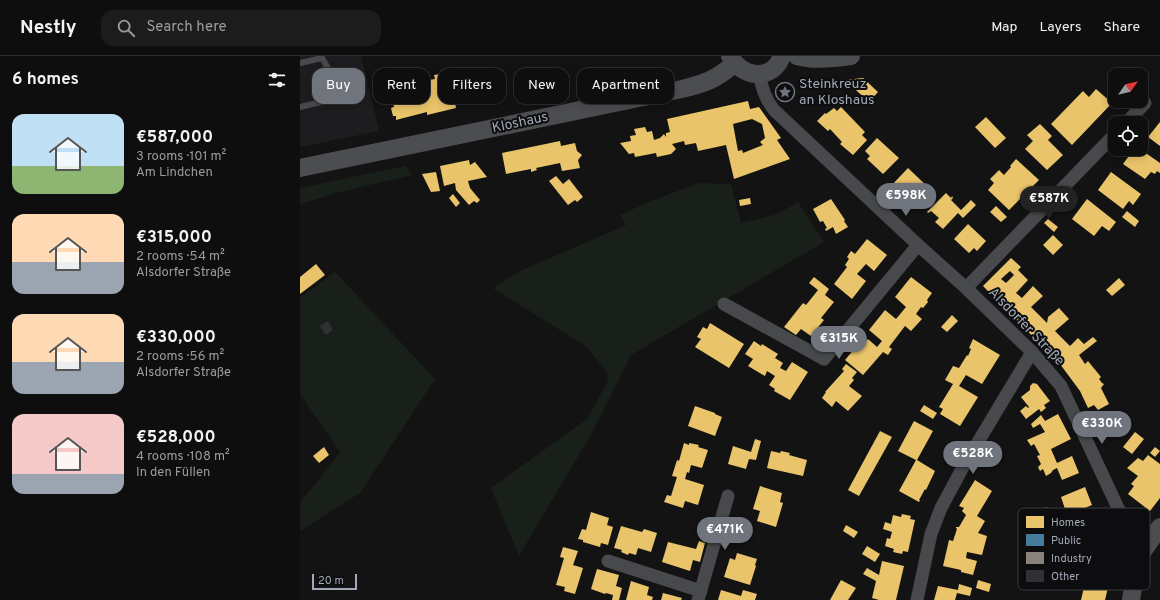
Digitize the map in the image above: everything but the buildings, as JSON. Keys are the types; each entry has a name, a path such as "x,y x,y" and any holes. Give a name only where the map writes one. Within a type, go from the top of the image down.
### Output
{"main road":[{"path":"732,60 741,70 759,74 767,72 774,67 782,56"},
{"path":"798,56 830,58 851,56"},
{"name":"Kloshaus","path":"300,168 703,84 719,77 732,60"},
{"path":"1150,542 1160,528"},
{"path":"1131,600 1133,590"}],"street":[{"name":"Alsdorfer Straße","path":"759,74 764,93 774,110 966,288 1032,352 1061,386 1118,508"},
{"path":"1133,116 1140,108"},
{"path":"966,288 1108,141"},
{"path":"724,304 824,358 918,245"},
{"path":"917,600 931,534 941,508 963,467 1032,352"},
{"path":"608,561 700,595 728,496"}],"lane":[{"path":"300,63 322,58 334,78 330,100 300,107"}],"shaded area":[{"path":"300,56 361,56 364,68 312,68 312,104 365,104 365,73 379,131 300,147"},
{"path":"405,166 412,175 340,192 300,204 300,188"},
{"path":"699,183 731,184 741,223 778,214 798,202 824,242 631,355 593,431 519,556 491,488 587,419 608,381 607,372 587,347 493,288 518,272 626,225 620,215 651,201"},
{"path":"335,272 435,379 360,493 300,531 300,503 340,452 300,394 300,298"}],"place":[{"name":"Steinkreuz an Kloshaus","path":"785,92"}]}
